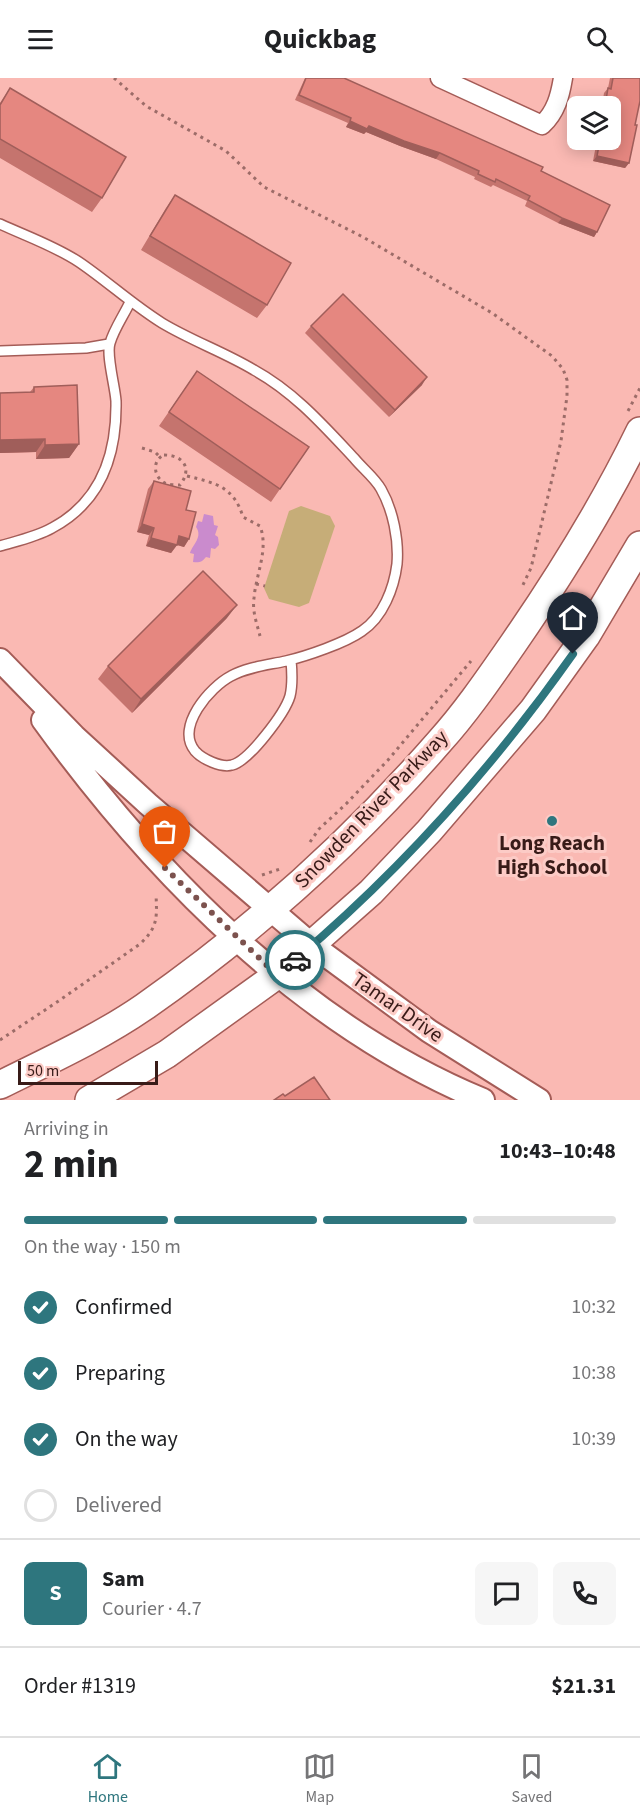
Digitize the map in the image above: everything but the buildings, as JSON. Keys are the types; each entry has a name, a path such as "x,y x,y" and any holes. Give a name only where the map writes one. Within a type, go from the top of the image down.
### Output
{"main road":[{"name":"Snowden River Parkway","path":"0,1085 74,1048 142,1008 237,938 332,855 440,742 473,700 538,608 582,538 640,431"},
{"path":"89,1100 167,1054 277,975 380,883 429,831 533,710 586,636 640,545"}],"street":[{"path":"440,78 542,124 550,117 556,105 563,78"},
{"name":"Tamar Drive","path":"0,660 74,736 270,911 312,945 429,1031 538,1100"},
{"name":"Tamar Drive","path":"0,660 62,747 123,822 179,884 277,975 346,1025 408,1064 483,1100"}],"lane":[{"path":"0,224 56,249 78,262 130,302 188,338 238,361 283,388 310,411 381,488 392,515 397,562 394,583 376,619 364,630 348,639 291,660 230,676 211,693 190,721 189,741 195,752 219,765 231,766 243,760 285,709 290,695 291,660"},
{"path":"0,546 51,529 87,502 100,482 110,460 116,401 109,344 130,302"},
{"path":"0,351 86,348 109,344"}],"path":[{"path":"114,78 146,106 226,151 264,187 363,237 492,313 552,356 563,369 567,380 567,396 561,441 531,568 519,592"},
{"path":"142,448 155,452 159,457"},
{"path":"169,454 184,463 187,476 180,485 166,484 159,478 155,470 159,457 169,454"},
{"path":"187,476 219,485 230,492 243,518 260,526 264,542 256,584 254,611 260,636"},
{"path":"183,482 186,487"},
{"path":"256,584 265,586"},
{"path":"310,843 319,829 395,753 473,659"},
{"path":"262,875 284,868"},
{"path":"0,1040 140,944 151,934 155,925 156,894"}],"shaded area":[{"path":"301,506 330,516 335,526 309,603 299,607 269,599 264,588 289,511"},
{"path":"204,514 213,516 214,525 218,526 215,535 218,537 219,545 215,549 211,548 210,558 206,557 200,562 193,562 194,554 190,553 198,537 196,527 198,521 202,522"}],"way so far":[{"path":"165,868 179,884 277,975 295,960"}],"place":[{"name":"Long Reach High School","path":"552,821"}],"route":[{"path":"295,960 371,892 429,831 533,710 573,654"}]}
